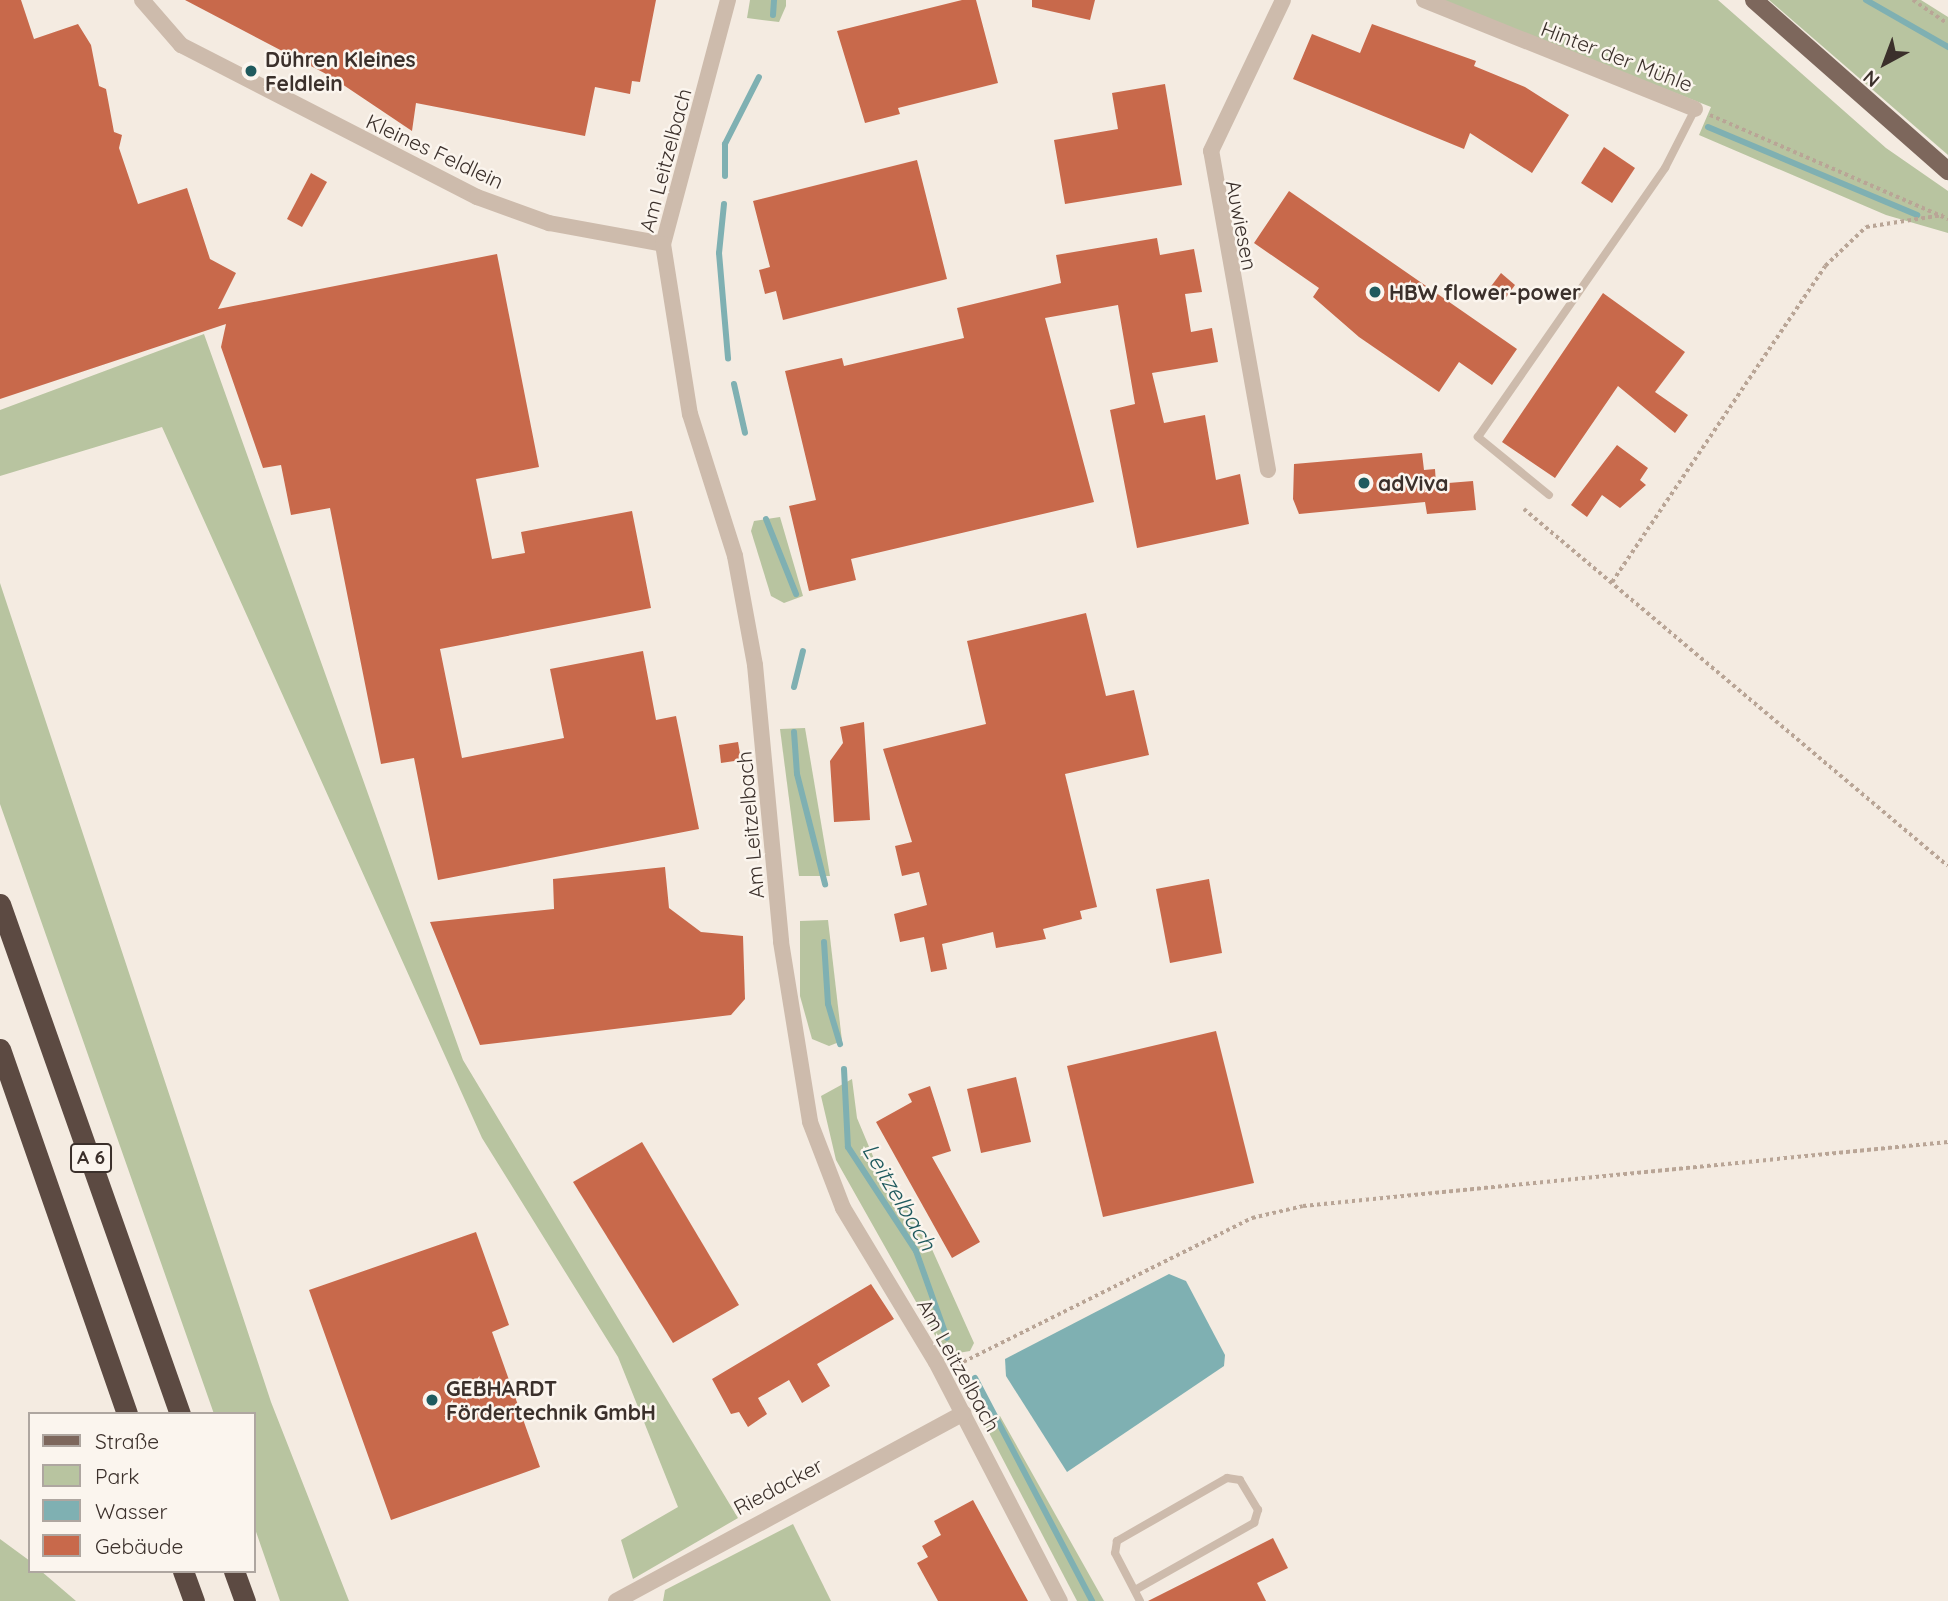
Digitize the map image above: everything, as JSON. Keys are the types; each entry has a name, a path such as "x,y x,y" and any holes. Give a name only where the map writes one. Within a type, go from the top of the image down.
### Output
{"highway":[{"name":"A 6","path":"0,904 179,1412"},
{"name":"A 6","path":"0,1049 126,1412"},
{"path":"184,1573 194,1601"},
{"path":"235,1573 245,1601"}],"main road":[{"path":"1754,0 1948,172"}],"street":[{"name":"Kleines Feldlein","path":"142,0 181,45 477,197 549,223 663,244"},
{"name":"Am Leitzelbach","path":"729,0 663,244 690,414 735,556 755,665 782,942 810,1122 843,1208 942,1373 1060,1601"},
{"name":"Auwiesen","path":"1268,470 1211,151 1283,0"},
{"name":"Hinter der Mühle","path":"1424,0 1695,108"},
{"name":"Riedacker","path":"616,1601 635,1596 963,1413"}],"lane":[{"name":"Hinter der Mühle","path":"1549,495 1478,437 1665,168 1695,108"},
{"path":"1135,1590 1254,1523 1258,1510 1240,1480 1227,1478 1117,1541 1115,1553 1140,1601"}],"path":[{"path":"1913,0 1948,24"},
{"path":"1695,108 1948,219"},
{"path":"1611,582 1825,266 1866,227 1943,215"},
{"path":"1524,509 1948,866"},
{"path":"942,1373 1252,1217 1303,1206 1948,1142"}],"green space":[{"path":"750,0 786,0 786,6 779,22 747,18"},
{"path":"1438,0 1718,0 1886,148 1948,191 1948,233 1886,215 1699,135 1711,107"},
{"path":"1769,0 1921,0 1948,17 1948,155"},
{"path":"204,334 463,1060 738,1518 633,1579 621,1540 678,1507 618,1357 482,1138 162,427 0,476 0,410"},
{"path":"780,517 803,596 784,603 771,596 751,531 754,521"},
{"path":"0,583 271,1402 349,1601 280,1601 256,1532 256,1412 213,1412 0,804"},
{"path":"805,728 830,876 799,876 780,729"},
{"path":"828,920 842,1041 829,1046 812,1039 800,996 800,921"},
{"path":"852,1079 857,1118 875,1161 922,1227 974,1343 970,1351 946,1355 836,1160 821,1096"},
{"path":"1000,1416 1104,1601 1077,1601 985,1425"},
{"path":"793,1524 831,1601 663,1601 665,1590"},
{"path":"0,1539 28,1560 28,1573 43,1573 76,1601 0,1601"}],"water":[{"path":"1169,1274 1186,1281 1225,1355 1224,1366 1067,1472 1006,1376 1005,1359"}],"building":[{"path":"0,0 21,0 34,39 78,24 91,45 99,86 106,89 114,132 122,135 119,148 138,204 187,188 210,259 236,273 218,309 497,254 539,467 476,479 492,559 525,553 521,532 632,511 651,608 440,649 462,758 564,738 550,669 643,651 656,720 676,716 699,829 438,880 414,758 381,764 330,508 291,515 281,465 263,468 221,347 226,324 0,399"},
{"path":"185,0 656,0 640,82 632,81 630,94 595,87 585,136 416,103 412,131 330,76"},
{"path":"962,0 976,0 998,83 898,108 900,114 865,123 837,31"},
{"path":"1032,0 1095,0 1090,20 1032,7"},
{"path":"1372,24 1476,61 1474,66 1525,87 1569,115 1532,173 1470,133 1464,149 1293,79 1312,34 1360,53"},
{"path":"1165,84 1182,185 1065,204 1054,140 1118,129 1112,93"},
{"path":"1604,147 1635,168 1612,203 1581,183"},
{"path":"917,160 947,279 783,320 776,291 765,294 759,270 770,267 753,201"},
{"path":"311,173 327,182 302,227 287,219"},
{"name":"HBW flower-power","path":"1289,191 1517,349 1492,385 1459,362 1439,392 1359,337 1313,297 1319,288 1254,243"},
{"path":"1157,238 1160,255 1194,249 1202,292 1185,294 1191,332 1212,328 1218,362 1152,373 1164,423 1205,415 1216,480 1240,474 1249,524 1137,548 1110,410 1135,404 1118,305 1045,318 1094,502 851,559 856,580 809,591 789,506 816,500 785,371 842,358 844,366 964,338 957,308 1061,283 1056,255"},
{"path":"1501,273 1515,285 1504,300 1489,289"},
{"path":"1603,293 1685,352 1655,392 1688,415 1675,433 1618,386 1555,478 1502,442"},
{"path":"1617,445 1648,468 1640,480 1646,485 1620,508 1602,495 1587,517 1571,505"},
{"name":"adViva","path":"1422,453 1424,470 1435,469 1436,484 1473,481 1476,510 1427,514 1425,502 1299,514 1293,499 1294,464"},
{"path":"1086,613 1106,696 1134,690 1149,755 1065,774 1097,907 1080,911 1082,919 1043,929 1046,939 996,948 993,932 942,944 947,969 931,972 924,937 900,942 894,914 927,905 919,872 902,876 895,846 912,842 883,749 986,724 967,641"},
{"path":"864,722 870,820 834,822 830,761 843,743 840,727"},
{"path":"738,742 741,760 721,763 719,745"},
{"path":"665,867 669,908 701,932 743,936 745,999 731,1015 480,1045 430,922 554,909 553,879"},
{"path":"1209,879 1222,953 1170,963 1156,889"},
{"path":"1216,1031 1254,1183 1103,1217 1067,1066"},
{"path":"1016,1077 1031,1142 981,1153 967,1089"},
{"path":"930,1086 951,1151 932,1157 980,1242 952,1258 876,1122 912,1102 908,1094"},
{"path":"642,1142 739,1305 673,1343 573,1182"},
{"name":"GEBHARDT Fördertechnik GmbH","path":"476,1232 509,1325 492,1332 540,1467 391,1520 309,1290"},
{"path":"871,1284 894,1319 817,1364 830,1386 802,1403 789,1380 758,1398 767,1414 748,1427 739,1412 731,1414 712,1379"},
{"path":"973,1500 1028,1601 938,1601 917,1563 928,1557 922,1546 941,1535 934,1521"},
{"path":"1273,1538 1288,1568 1257,1583 1266,1601 1148,1601"}],"waterway":[{"name":"Leitzelbach","path":"773,15 774,0"},
{"path":"1866,0 1948,47"},
{"name":"Leitzelbach","path":"725,176 725,144 759,77"},
{"path":"1708,127 1917,215"},
{"name":"Leitzelbach","path":"724,204 719,253 728,359"},
{"name":"Leitzelbach","path":"734,384 745,433"},
{"name":"Leitzelbach","path":"766,519 796,594"},
{"name":"Leitzelbach","path":"794,687 803,651"},
{"name":"Leitzelbach","path":"794,732 797,774 825,884"},
{"name":"Leitzelbach","path":"824,942 828,1004 840,1044"},
{"name":"Leitzelbach","path":"844,1069 848,1147 916,1251 947,1338"},
{"name":"Leitzelbach","path":"975,1378 1092,1601"}],"place":[{"name":"Dühren Kleines Feldlein","path":"251,71"},
{"name":"HBW flower-power","path":"1375,292"},
{"name":"adViva","path":"1364,483"},
{"name":"GEBHARDT Fördertechnik GmbH","path":"432,1400"}]}
